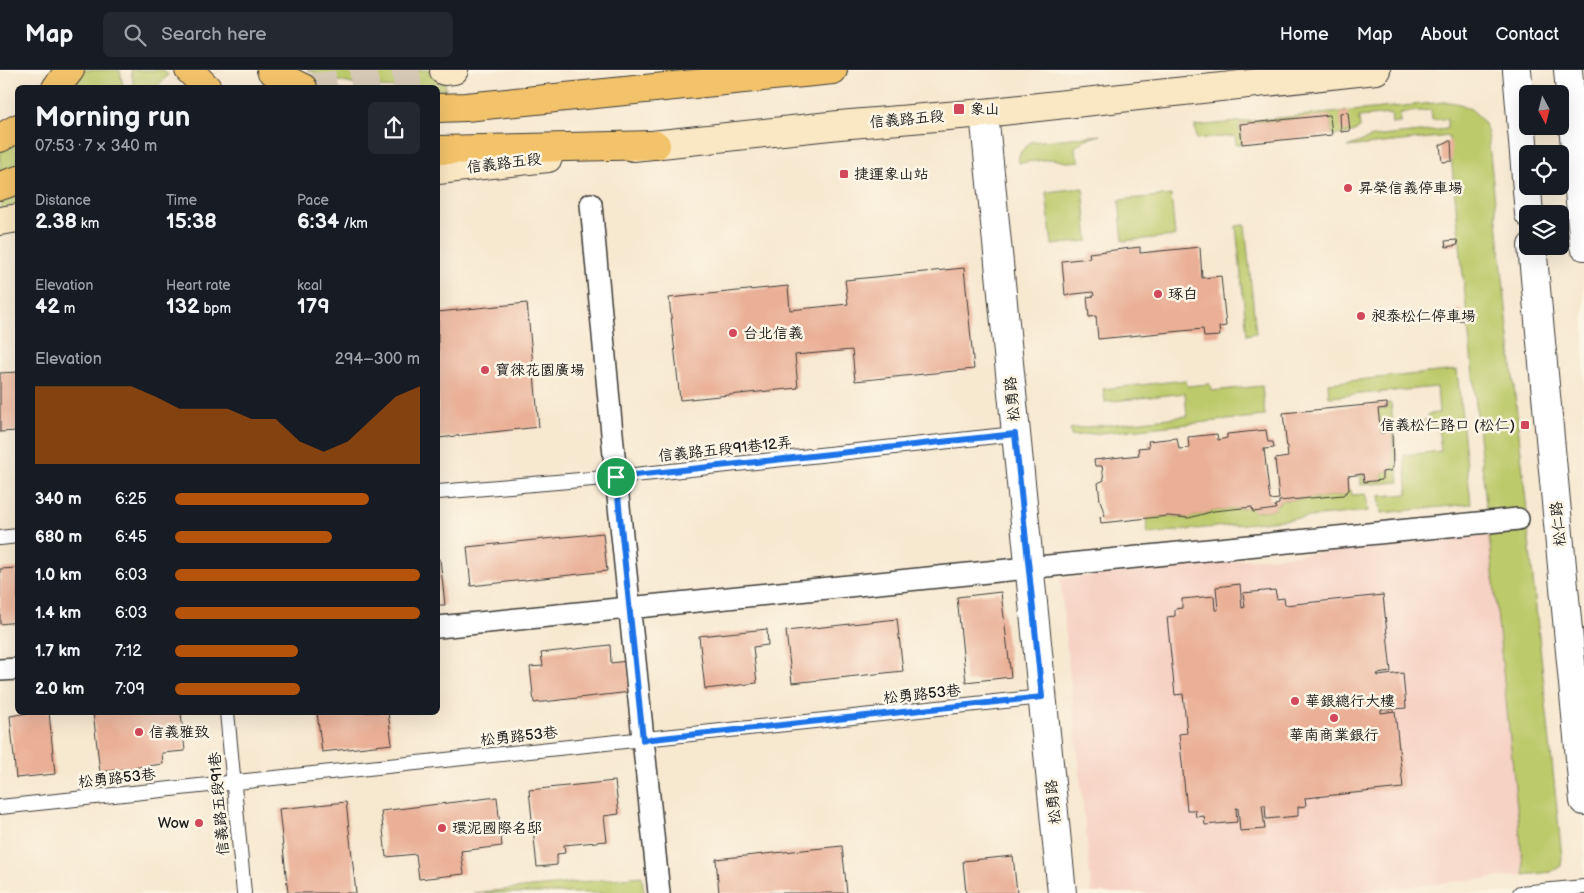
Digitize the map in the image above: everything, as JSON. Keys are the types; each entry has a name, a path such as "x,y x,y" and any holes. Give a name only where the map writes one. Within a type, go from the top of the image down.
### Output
{"highway":[{"path":"58,85 70,70"},
{"path":"177,85 189,70 204,85"},
{"path":"271,70 298,85"},
{"path":"440,108 466,108 832,70"},
{"path":"0,138 15,130"},
{"path":"440,150 656,144"},
{"path":"0,186 15,181"}],"main road":[{"name":"信義路五段","path":"440,170 656,144 839,125 984,113 1376,70"},
{"path":"0,221 15,218"}],"street":[{"path":"1517,70 1528,205"},
{"path":"1568,70 1584,246"},
{"name":"松勇路","path":"984,113 1062,893"},
{"path":"591,204 616,477 659,893"},
{"name":"松仁路","path":"1533,255 1584,801"},
{"path":"440,627 1028,566 1518,519"},
{"path":"0,670 15,669"}],"lane":[{"name":"信義路五段91巷12弄","path":"440,492 616,477 1015,434"},
{"path":"0,538 15,536"},
{"name":"松勇路53巷","path":"0,807 1042,697"},
{"name":"信義路五段91巷","path":"227,715 232,782 244,893"},
{"path":"1520,893 1584,887"}],"shaded area":[{"name":"華銀總行大樓","path":"1489,535 1524,875 1344,893 1092,893 1060,579"}],"green space":[{"path":"83,70 120,70 123,85 74,85"},
{"path":"131,70 164,70 168,75 159,85 134,85"},
{"path":"307,70 444,70 446,90 440,90 440,85 356,85 324,77"},
{"path":"1445,102 1460,104 1472,110 1482,121 1488,134 1527,511 1487,515 1449,136 1347,147 1373,137 1447,129 1447,119 1432,120 1431,110 1400,113 1400,123 1392,124 1391,114 1359,117 1360,128 1348,134 1332,135 1330,116 1240,124 1242,144 1236,145 1235,136 1196,139 1195,126"},
{"path":"1101,135 1086,139 1075,147 1075,152 1080,161 1067,162 1052,159 1019,163 1020,154 1031,142"},
{"path":"15,143 15,168 0,172 0,152"},
{"path":"1083,188 1088,241 1052,245 1046,192"},
{"path":"15,194 15,207 0,210 0,198"},
{"path":"1171,195 1175,236 1123,241 1119,200"},
{"path":"1245,225 1256,333 1247,335 1236,226"},
{"path":"1457,370 1471,504 1381,513 1379,496 1408,494 1404,455 1441,451 1438,426 1425,427 1424,420 1429,420 1428,414 1439,413 1437,387 1329,397 1328,383"},
{"path":"1186,380 1187,386 1210,384 1211,391 1262,386 1265,416 1071,436 1070,429 1187,416 1185,393 1105,402 1103,389"},
{"path":"1387,403 1391,403 1399,482 1361,485 1360,475 1363,474 1364,482 1382,480 1382,472 1390,471 1393,467 1392,432 1381,433 1378,409 1387,408"},
{"path":"1347,490 1351,490 1352,495 1366,494 1368,511 1148,534 1146,518 1168,516 1189,518 1214,511 1252,507 1253,512 1276,509 1275,505 1279,504 1279,501 1343,495"},
{"path":"1528,531 1562,858 1561,866 1551,872 1524,875 1489,535"},
{"path":"642,876 644,893 473,893"}],"building":[{"path":"1348,112 1350,131 1341,132 1340,113"},
{"path":"1330,115 1332,135 1242,144 1240,124"},
{"path":"1451,141 1452,161 1442,162 1440,145"},
{"path":"1457,240 1458,245 1446,247 1445,241"},
{"name":"琢白","path":"1140,247 1140,253 1200,247 1202,278 1221,276 1226,326 1219,327 1220,336 1204,337 1203,329 1098,339 1096,316 1089,317 1087,297 1094,296 1093,292 1065,295 1062,261 1090,258 1089,253"},
{"path":"964,268 974,369 855,381 852,350 795,355 798,388 680,400 669,298 788,286 790,310 848,304 845,280"},
{"name":"寶徠花園廣場","path":"527,303 539,427 440,438 440,312"},
{"path":"1462,309 1462,312 1471,312 1471,319 1454,321 1451,310"},
{"path":"15,372 15,431 0,432 0,373"},
{"path":"1387,403 1387,408 1378,409 1381,433 1392,431 1393,467 1390,471 1382,472 1382,480 1364,482 1363,474 1348,476 1349,490 1343,495 1279,501 1279,504 1275,505 1276,509 1253,512 1252,507 1214,511 1189,518 1168,516 1101,523 1100,517 1105,516 1100,500 1098,483 1104,480 1102,466 1095,466 1094,460 1139,455 1138,448 1149,447 1148,441 1177,438 1179,449 1189,448 1188,437 1217,434 1218,440 1227,438 1227,434 1266,430 1268,442 1273,442 1274,448 1264,449 1270,500 1279,499 1275,459 1288,457 1283,413"},
{"path":"603,533 607,571 471,586 467,547"},
{"path":"440,559 445,605 440,605"},
{"path":"15,568 15,622 0,624 0,569"},
{"name":"華銀總行大樓","path":"1240,584 1242,608 1245,607 1243,593 1275,590 1277,599 1284,598 1285,605 1383,595 1391,672 1377,674 1378,676 1403,673 1406,708 1381,710 1381,713 1395,711 1403,788 1305,798 1306,806 1298,807 1298,816 1266,819 1265,805 1262,805 1265,829 1240,831 1238,808 1236,808 1237,822 1205,825 1204,816 1196,817 1195,810 1187,810 1179,734 1187,733 1183,694 1175,695 1167,617 1175,616 1175,609 1182,608 1182,599 1214,596 1215,610 1218,610 1216,587"},
{"path":"1001,592 1011,677 966,682 957,597"},
{"path":"897,619 903,671 792,683 786,631"},
{"path":"767,629 768,645 753,647 757,683 705,689 699,636"},
{"path":"610,645 611,663 627,661 631,692 534,703 530,667 543,666 541,653"},
{"path":"49,715 55,774 16,778 10,716"},
{"name":"信義雅致","path":"93,715 181,715 185,751 162,753 163,764 100,772"},
{"path":"317,715 388,715 392,744 322,752"},
{"name":"環泥國際名邸","path":"615,781 619,814 604,816 607,841 564,845 565,853 557,854 557,865 537,867 529,790"},
{"name":"環泥國際名邸","path":"497,797 502,846 461,851 464,874 419,879 416,854 386,857 381,811"},
{"path":"346,802 356,893 288,893 279,809"},
{"path":"842,846 847,893 719,893 716,859"},
{"path":"1013,856 1017,893 966,893 963,861"}],"tunnel":[{"path":"333,85 444,71"}],"place":[{"name":"象山","path":"959,109"},
{"name":"捷運象山站","path":"844,174"},
{"name":"昇榮信義停車場","path":"1348,188"},
{"name":"琢白","path":"1158,294"},
{"name":"昶泰松仁停車場","path":"1361,316"},
{"name":"台北信義","path":"733,333"},
{"name":"寶徠花園廣場","path":"485,370"},
{"name":"信義松仁路口 (松仁)","path":"1525,425"},
{"name":"華銀總行大樓","path":"1295,701"},
{"name":"華南商業銀行","path":"1334,718"},
{"name":"信義雅致","path":"139,732"},
{"name":"Wow","path":"199,823"},
{"name":"環泥國際名邸","path":"442,828"}],"route":[{"path":"1015,434 1042,697 643,740 616,477 1015,434"}]}
